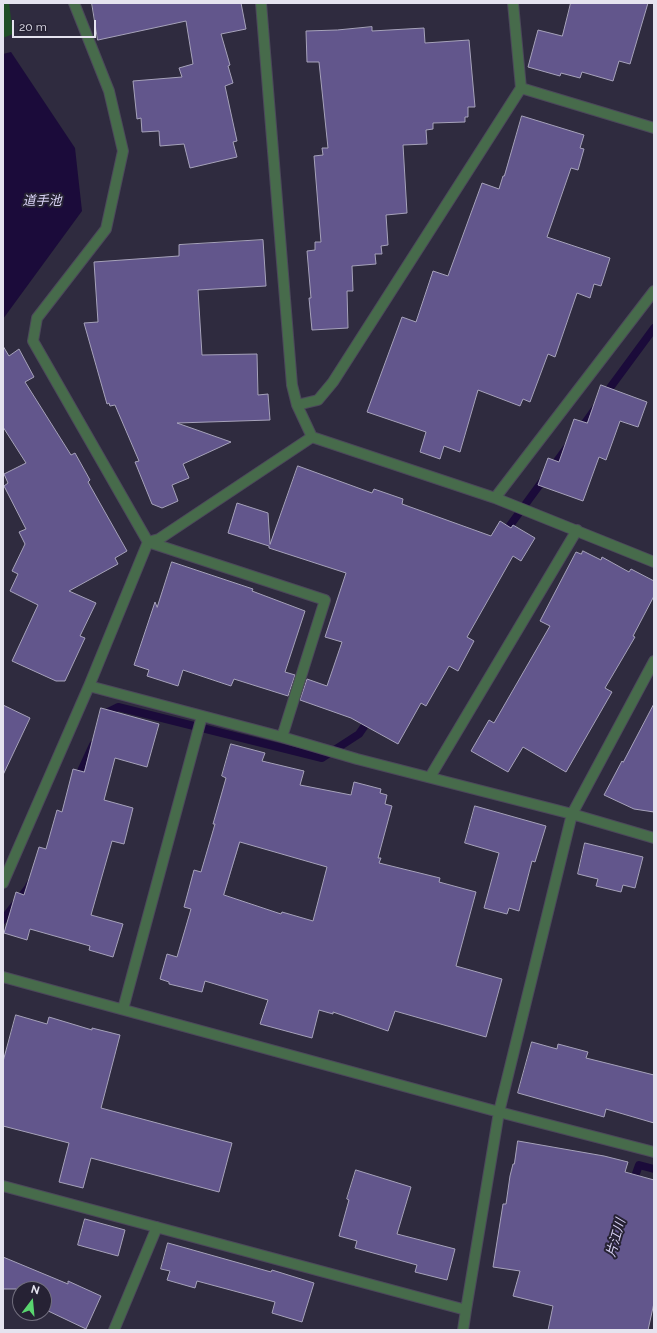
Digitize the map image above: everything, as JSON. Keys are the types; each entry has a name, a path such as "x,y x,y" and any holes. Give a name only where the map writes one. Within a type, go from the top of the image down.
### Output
{"street":[{"path":"74,3 109,91 123,151 106,229 37,318 32,341 148,542 325,600 282,737"},
{"path":"261,3 292,385 297,405 312,437 495,498 654,562"},
{"path":"297,405 318,400 333,382 521,88 513,3"},
{"path":"521,88 654,128"},
{"path":"495,498 654,291"},
{"path":"148,542 159,539 312,437"},
{"path":"430,777 577,530"},
{"path":"3,883 89,686 148,542"},
{"path":"463,1330 499,1112 572,814 654,661"},
{"path":"89,686 282,737 357,759 572,814 654,838"},
{"path":"122,1009 202,716"},
{"path":"3,977 499,1112 654,1152"},
{"path":"3,1186 466,1310"},
{"path":"114,1330 157,1227"}],"green space":[{"path":"3,3 9,3 13,34 3,38"}],"water":[{"name":"道手池","path":"11,52 75,148 82,211 3,319 3,54"}],"building":[{"path":"92,3 241,3 246,29 221,34 230,65 228,66 233,83 225,86 237,141 233,142 237,157 190,168 184,144 160,146 159,131 142,132 141,118 137,119 133,81 182,77 179,68 193,64 186,21 98,40"},
{"path":"571,3 648,3 630,64 619,61 613,81 582,72 580,78 561,73 560,76 528,67 538,30 562,36"},
{"path":"372,27 372,31 424,28 425,43 469,40 475,107 468,107 468,117 465,117 465,122 433,123 433,129 426,130 427,144 403,145 407,213 386,215 388,245 381,246 382,254 375,254 376,264 352,266 353,291 347,291 348,328 312,330 307,251 315,250 315,242 321,242 314,156 323,155 322,148 328,148 319,62 307,62 306,31"},
{"path":"522,116 584,135 580,148 584,149 578,170 571,168 547,237 610,258 601,286 594,284 590,298 577,293 555,357 548,354 530,402 523,399 520,406 478,390 460,452 444,446 440,459 420,452 426,432 367,412 402,317 416,322 433,271 448,276 482,183 499,189"},
{"path":"263,240 266,286 198,290 202,355 257,354 258,395 268,394 270,420 177,423 231,442 183,464 189,478 172,485 178,501 162,508 152,504 135,462 139,461 115,405 110,406 109,403 107,404 84,323 98,322 94,262 179,256 179,245"},
{"path":"3,346 9,356 19,349 34,377 25,382 71,455 75,453 90,480 88,482 127,551 115,558 118,564 69,591 96,603 80,636 85,638 65,681 56,681 12,661 38,605 10,591 18,574 12,571 25,544 19,532 26,529 4,486 8,483 4,474 26,463 3,427"},
{"path":"601,385 647,402 638,427 620,421 606,460 599,457 583,501 538,485 548,458 559,462 574,419 587,423"},
{"path":"298,466 372,493 374,489 403,499 402,504 491,536 500,521 511,528 513,525 535,538 521,561 513,556 467,637 474,641 458,671 449,666 426,706 421,703 398,744 351,718 300,700 307,679 327,686 342,642 325,637 346,573 228,533 237,503 268,513 270,544"},
{"path":"583,551 601,560 602,557 629,572 631,569 654,581 654,596 633,636 635,637 605,688 612,692 566,772 523,747 508,772 471,751 489,720 494,723 550,626 540,621 576,552 581,554"},
{"path":"172,562 253,589 252,591 305,611 285,672 295,675 288,696 234,679 231,686 183,670 178,686 147,676 149,670 134,665 155,602 157,607"},
{"path":"654,704 654,812 634,809 604,795"},
{"path":"3,705 30,718 3,775"},
{"path":"101,708 159,724 147,767 115,758 104,800 133,808 124,844 112,841 91,915 123,924 113,957 89,950 90,946 30,929 27,940 4,933 16,892 24,895 39,847 46,849 57,810 62,812 73,769 84,772"},
{"path":"231,744 265,753 262,761 304,771 300,785 351,795 354,782 381,789 380,793 387,795 385,804 392,806 378,858 381,858 379,863 440,878 439,882 476,892 456,966 502,979 486,1037 395,1011 388,1031 333,1012 333,1014 319,1010 312,1038 260,1024 268,1000 205,981 202,992 169,984 169,982 160,979 167,954 177,957 191,909 184,907 194,870 201,872 215,824 213,824 226,778 222,776","holes":["240,842 327,867 313,921 282,912 281,914 224,895"]},
{"path":"475,806 546,826 535,862 532,861 519,911 509,908 507,914 484,908 499,853 465,843"},
{"path":"585,843 643,857 635,888 623,885 621,892 596,886 598,879 578,874"},
{"path":"16,1015 47,1024 49,1017 92,1030 92,1028 120,1035 101,1108 232,1143 219,1192 91,1158 83,1188 59,1182 69,1143 3,1126 3,1062"},
{"path":"532,1042 557,1049 558,1044 588,1052 586,1058 654,1075 654,1123 606,1109 604,1117 518,1093"},
{"path":"518,1141 604,1156 628,1162 625,1172 654,1180 654,1303 648,1330 548,1330 553,1306 513,1296 520,1271 493,1267 503,1204 506,1204 510,1176 514,1164"},
{"path":"356,1170 411,1187 397,1234 455,1249 447,1280 415,1272 417,1265 355,1248 357,1241 339,1236 349,1200 347,1199"},
{"path":"85,1219 125,1230 118,1256 78,1245"},
{"path":"168,1243 271,1272 272,1270 314,1283 302,1322 272,1313 275,1302 197,1281 195,1288 167,1280 170,1271 161,1269"},
{"path":"3,1257 68,1284 68,1281 101,1296 86,1329 52,1313 52,1281 12,1281 12,1289 3,1289"}],"waterway":[{"path":"604,396 654,328"},
{"path":"580,430 595,409"},
{"path":"503,535 568,446"},
{"path":"105,718 108,712 118,707 322,758 359,734 370,718"},
{"path":"77,780 93,745"},
{"path":"3,920 30,884"},
{"name":"片江川","path":"632,1185 639,1165 654,1169"}]}
